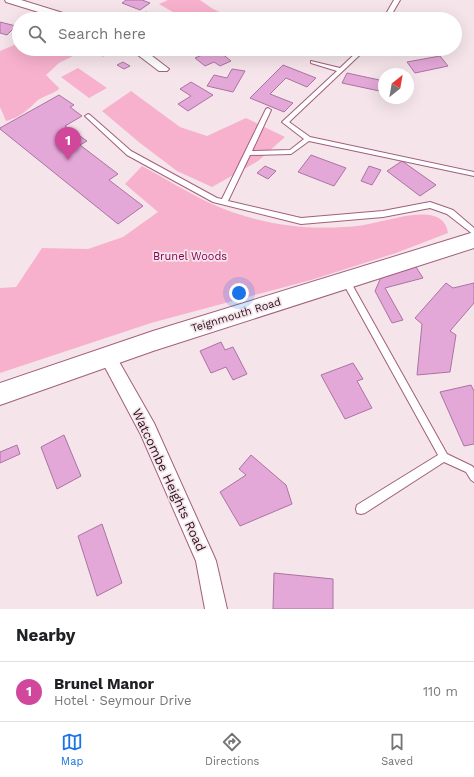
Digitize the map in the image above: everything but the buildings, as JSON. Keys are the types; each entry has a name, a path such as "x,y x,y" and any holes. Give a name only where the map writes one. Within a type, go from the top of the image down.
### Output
{"main road":[{"name":"Teignmouth Road","path":"0,394 107,356 474,240"}],"street":[{"path":"10,0 49,12"},
{"path":"145,56 163,69"},
{"name":"Watcombe Heights Road","path":"107,356 148,429 206,561 216,609"}],"lane":[{"path":"390,12 397,0"},
{"path":"355,56 286,122 308,139 474,174"},
{"path":"313,62 340,70"},
{"path":"224,202 268,110"},
{"path":"88,116 129,153 215,200 301,221 383,214 430,205 450,212 474,232"},
{"path":"248,153 292,152 308,139"},
{"path":"346,281 444,457 469,469 474,477"},
{"path":"361,509 444,457"}],"green space":[{"path":"168,0 200,0 220,12 173,12 159,4"},
{"path":"12,46 12,56 73,56 59,63 46,75 59,88 58,90 38,100 27,110 11,120 6,121 0,107 0,51"},
{"path":"78,68 107,88 89,98 61,77"},
{"path":"131,91 180,127 207,136 246,118 285,137 258,161 212,187 177,171 140,143 102,111"},
{"name":"Brunel Woods","path":"142,166 212,204 243,216 259,220 293,226 326,228 358,226 410,216 430,215 439,218 445,224 448,233 396,253 311,280 151,323 0,373 0,288 16,287 42,248 88,249 123,237 158,212 125,184"}],"place":[{"name":"Brunel Manor","path":"68,160"}]}
